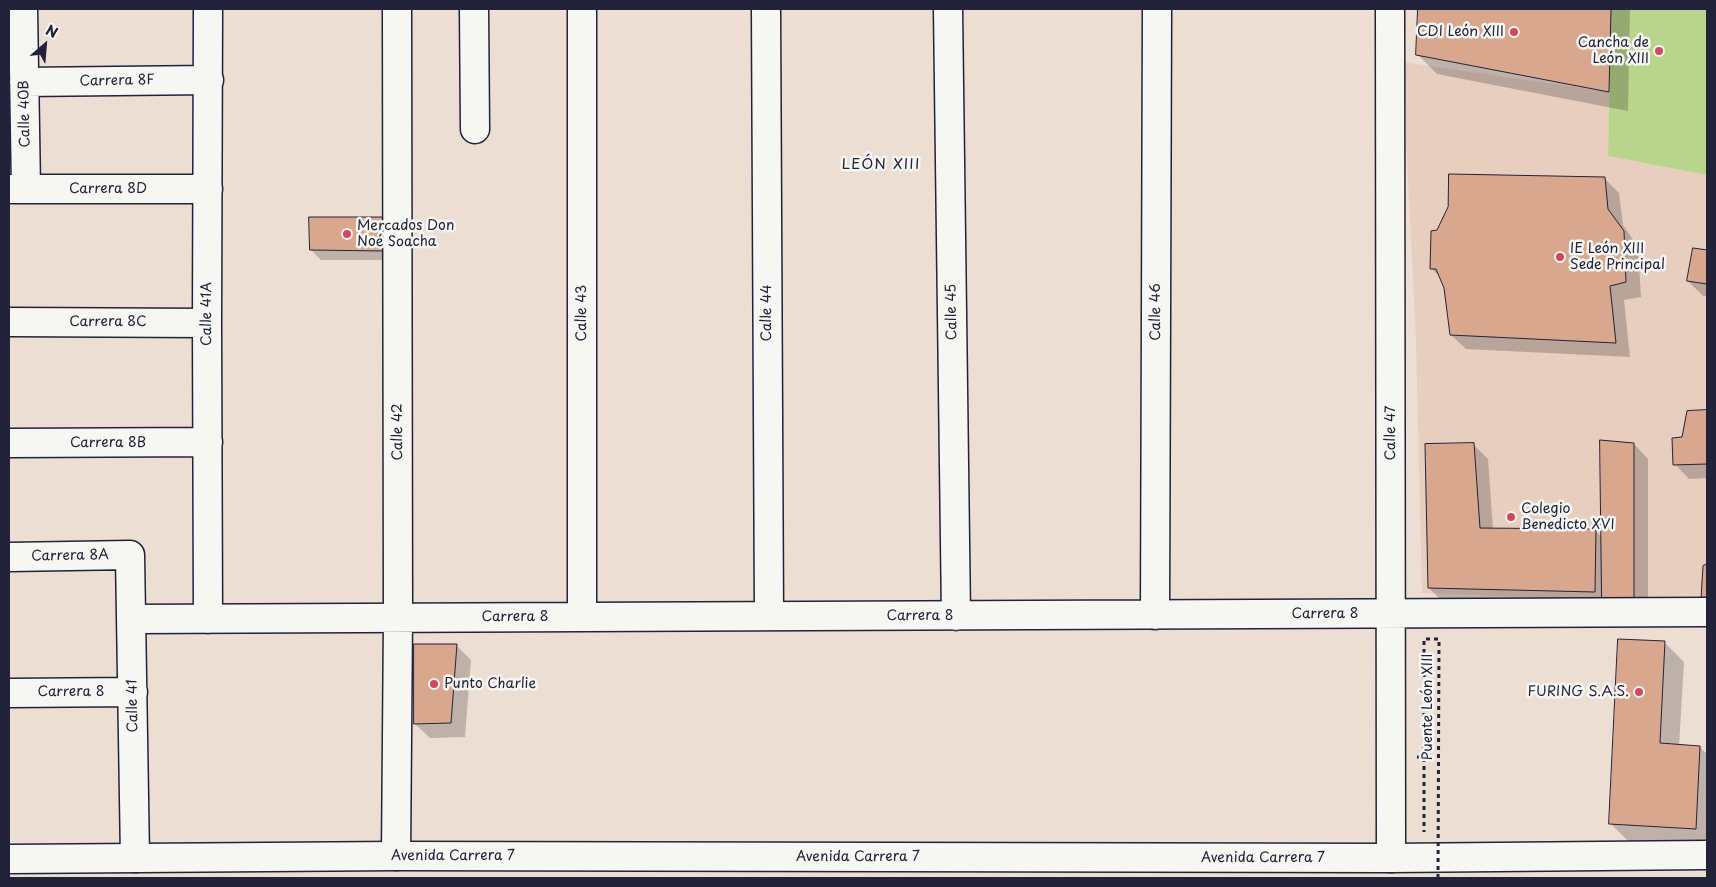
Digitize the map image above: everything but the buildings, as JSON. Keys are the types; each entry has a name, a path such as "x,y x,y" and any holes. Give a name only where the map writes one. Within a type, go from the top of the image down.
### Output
{"street":[{"name":"Calle 40B","path":"18,190 24,82 23,9"},
{"name":"Calle 41A","path":"208,9 208,619"},
{"name":"Calle 42","path":"396,856 398,618 397,9"},
{"path":"474,9 475,129"},
{"name":"Calle 43","path":"582,9 582,617"},
{"name":"Calle 44","path":"766,9 769,616"},
{"name":"Calle 45","path":"948,9 956,616"},
{"name":"Calle 46","path":"1155,615 1157,9"},
{"name":"Calle 47","path":"1390,9 1391,858"},
{"name":"Carrera 8F","path":"24,82 209,80"},
{"name":"Carrera 8D","path":"18,190 208,189"},
{"name":"Carrera 8C","path":"9,322 207,323"},
{"name":"Carrera 8B","path":"9,443 208,442"},
{"name":"Carrera 8A","path":"9,557 130,555"},
{"name":"Calle 41","path":"130,555 133,619 135,858"},
{"name":"Carrera 8","path":"133,619 1707,612"},
{"name":"Carrera 8","path":"9,692 133,692"},
{"name":"Avenida Carrera 7","path":"9,858 396,856 1391,858 1431,868 1707,855"}],"path":[{"name":"Puente León XIII","path":"1424,639 1439,639 1431,868 1424,757 1424,639"}],"shaded area":[{"name":"IE León XIII Sede Principal","path":"1402,62 1609,92 1608,156 1707,175 1707,599 1602,600 1422,593 1416,339"}],"green space":[{"name":"Cancha de León XIII","path":"1611,9 1707,9 1707,175 1608,156"}],"place":[{"name":"CDI León XIII","path":"1514,32"},
{"name":"Cancha de León XIII","path":"1659,51"},
{"name":"Mercados Don Noé Soacha","path":"347,234"},
{"name":"IE León XIII Sede Principal","path":"1560,257"},
{"name":"Colegio Benedicto XVI","path":"1511,517"},
{"name":"Punto Charlie","path":"434,684"},
{"name":"FURING S.A.S.","path":"1639,692"}],"district":[{"name":"LEÓN XIII","path":"881,165"}]}
